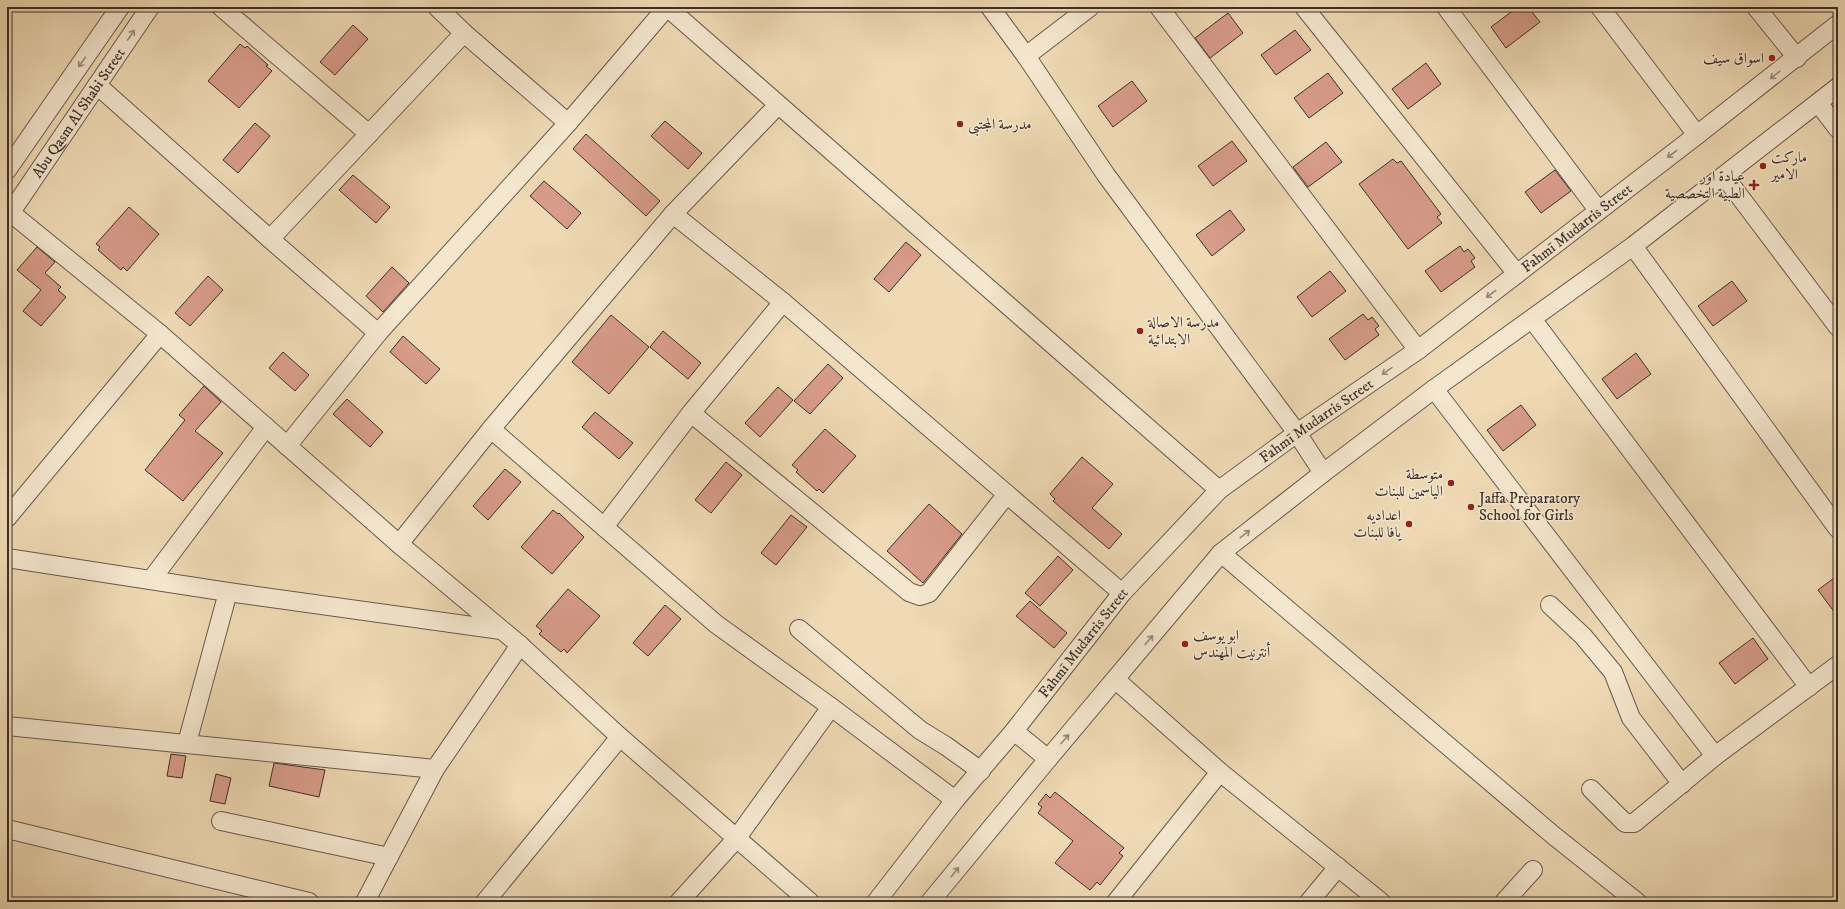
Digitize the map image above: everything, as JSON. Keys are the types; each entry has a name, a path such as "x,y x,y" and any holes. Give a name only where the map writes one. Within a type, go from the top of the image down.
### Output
{"street":[{"name":"Abu Qasm Al Shabi Street","path":"7,170 120,7"},
{"name":"Abu Qasm Al Shabi Street","path":"9,216 150,7"},
{"path":"221,7 369,134"},
{"path":"437,7 464,33 568,123"},
{"path":"287,446 378,333 568,123 667,7 1219,490"},
{"path":"990,7 1026,56 1106,175 1297,433 1322,473"},
{"path":"1026,56 1090,7"},
{"path":"1159,7 1418,350"},
{"path":"1304,7 1517,274"},
{"path":"1446,7 1598,210"},
{"path":"1600,7 1697,135"},
{"path":"1756,7 1797,58"},
{"name":"Fahmī Mudarris Street","path":"876,902 955,800 1014,731 1122,593 1219,490 1297,433 1418,350 1797,58 1838,24"},
{"path":"270,239 464,33"},
{"path":"97,84 270,239 378,333"},
{"path":"930,902 1048,759 1221,554 1322,473 1434,389 1633,246 1725,177 1819,104 1838,87"},
{"path":"1819,104 1838,128"},
{"path":"399,544 491,429 673,214 778,105"},
{"path":"1725,177 1838,327"},
{"path":"673,214 783,302 1122,593"},
{"path":"9,216 160,334 399,544 520,645 620,737 810,902"},
{"path":"1633,246 1838,529"},
{"path":"604,527 691,413 783,302"},
{"path":"1532,319 1809,686"},
{"path":"7,518 160,334"},
{"path":"1434,389 1715,756"},
{"path":"691,413 909,592 920,596 929,593 1007,494"},
{"path":"151,580 266,428"},
{"path":"491,429 716,624 831,707 955,800"},
{"path":"1221,554 1553,836 1637,902"},
{"path":"7,558 228,592 501,630"},
{"path":"187,743 228,592"},
{"path":"1550,605 1583,636 1613,672 1631,718 1682,784"},
{"path":"799,629 920,730 946,746 981,771"},
{"path":"365,902 435,769 520,645"},
{"path":"1591,789 1625,823 1634,823 1715,756 1838,665"},
{"path":"1116,680 1220,772 1381,902"},
{"path":"679,902 736,839 831,707"},
{"path":"7,726 435,769"},
{"path":"1014,731 1048,759"},
{"path":"485,902 620,737"},
{"path":"1116,902 1220,772"},
{"path":"221,821 389,857"},
{"path":"7,829 309,902"},
{"path":"1309,902 1338,867"},
{"path":"1504,902 1533,870"}],"building":[{"path":"1518,7 1528,7 1540,22 1506,48 1491,27"},
{"path":"1228,13 1243,33 1210,58 1195,38"},
{"path":"353,25 368,39 335,75 320,62"},
{"path":"1295,30 1311,50 1276,75 1261,55"},
{"path":"240,44 245,48 247,46 268,65 266,66 272,71 239,108 208,81"},
{"path":"1426,63 1441,84 1408,109 1392,89"},
{"path":"1328,73 1343,93 1309,118 1294,98"},
{"path":"1132,81 1147,101 1113,127 1098,106"},
{"path":"665,121 702,153 688,169 651,136"},
{"path":"255,123 270,136 238,173 223,160"},
{"path":"586,134 660,201 646,216 573,149"},
{"path":"1232,141 1247,161 1213,186 1198,166"},
{"path":"1326,142 1342,162 1308,187 1293,167"},
{"path":"1393,159 1397,163 1401,161 1441,214 1437,217 1442,223 1408,249 1359,184"},
{"path":"1555,170 1571,191 1541,213 1525,192"},
{"path":"353,175 390,207 376,223 339,190"},
{"path":"544,181 581,213 567,229 530,196"},
{"path":"129,207 159,234 127,271 123,267 121,270 98,250 100,247 96,244"},
{"path":"1230,210 1245,230 1212,256 1196,235"},
{"path":"906,242 921,255 889,292 874,279"},
{"path":"1460,246 1464,252 1468,249 1475,258 1471,261 1475,267 1441,292 1425,271"},
{"path":"37,247 55,262 45,273 61,287 58,290 66,297 41,326 23,311 41,290 17,270"},
{"path":"392,267 409,283 383,312 366,296"},
{"path":"1330,271 1346,291 1312,317 1297,297"},
{"path":"208,276 223,290 190,326 175,313"},
{"path":"1732,281 1747,301 1713,326 1698,306"},
{"path":"1363,314 1368,320 1372,317 1379,326 1375,329 1379,335 1345,360 1329,339"},
{"path":"611,315 649,347 609,394 572,362"},
{"path":"663,331 701,363 688,379 650,347"},
{"path":"403,336 440,369 426,384 390,352"},
{"path":"283,352 309,375 295,391 269,368"},
{"path":"1636,353 1651,374 1617,399 1602,379"},
{"path":"828,364 843,378 810,414 794,401"},
{"path":"204,386 221,402 195,431 223,453 183,501 145,470 185,420 179,415"},
{"path":"778,387 793,400 760,437 745,423"},
{"path":"347,399 383,432 370,447 333,414"},
{"path":"1521,405 1536,425 1503,451 1487,430"},
{"path":"595,412 633,443 619,459 582,427"},
{"path":"825,429 856,456 823,493 819,489 817,491 796,472 798,470 792,465"},
{"path":"1082,457 1113,484 1092,508 1122,534 1109,549 1053,501 1055,499 1050,494"},
{"path":"726,462 742,475 711,513 695,500"},
{"path":"505,469 521,482 488,520 473,506"},
{"path":"929,504 962,534 923,583 887,551"},
{"path":"553,510 558,514 559,513 584,537 552,574 521,547"},
{"path":"791,515 807,527 776,565 761,553"},
{"path":"1058,556 1073,570 1040,606 1025,593"},
{"path":"1838,575 1838,617 1818,590"},
{"path":"568,589 600,616 567,653 564,649 561,652 539,634 542,631 536,626"},
{"path":"1030,601 1067,633 1054,648 1016,616"},
{"path":"665,605 681,619 648,656 633,643"},
{"path":"1753,638 1768,659 1735,684 1719,663"},
{"path":"171,754 186,756 182,778 167,776"},
{"path":"274,763 325,770 319,797 269,786"},
{"path":"216,774 231,778 225,804 210,801"},
{"path":"1055,792 1124,848 1119,853 1123,856 1100,885 1097,882 1090,890 1055,863 1073,841 1038,813 1042,807 1038,804 1046,794 1050,798"}],"place":[{"name":"اسواق سيف","path":"1772,58"},
{"name":"مدرسة المجتبى","path":"960,124"},
{"name":"ماركت الامير","path":"1763,166"},
{"name":"عيادة اور الطبية التخصصية","path":"1754,185"},
{"name":"مدرسة الاصالة الابتدائية","path":"1140,331"},
{"name":"متوسطة الياسمين للبنات","path":"1451,483"},
{"name":"Jaffa Preparatory School for Girls","path":"1471,507"},
{"name":"اعداديه يافا للبنات","path":"1409,524"},
{"name":"ابو يوسف أنترنيت المهندس","path":"1185,644"}]}
